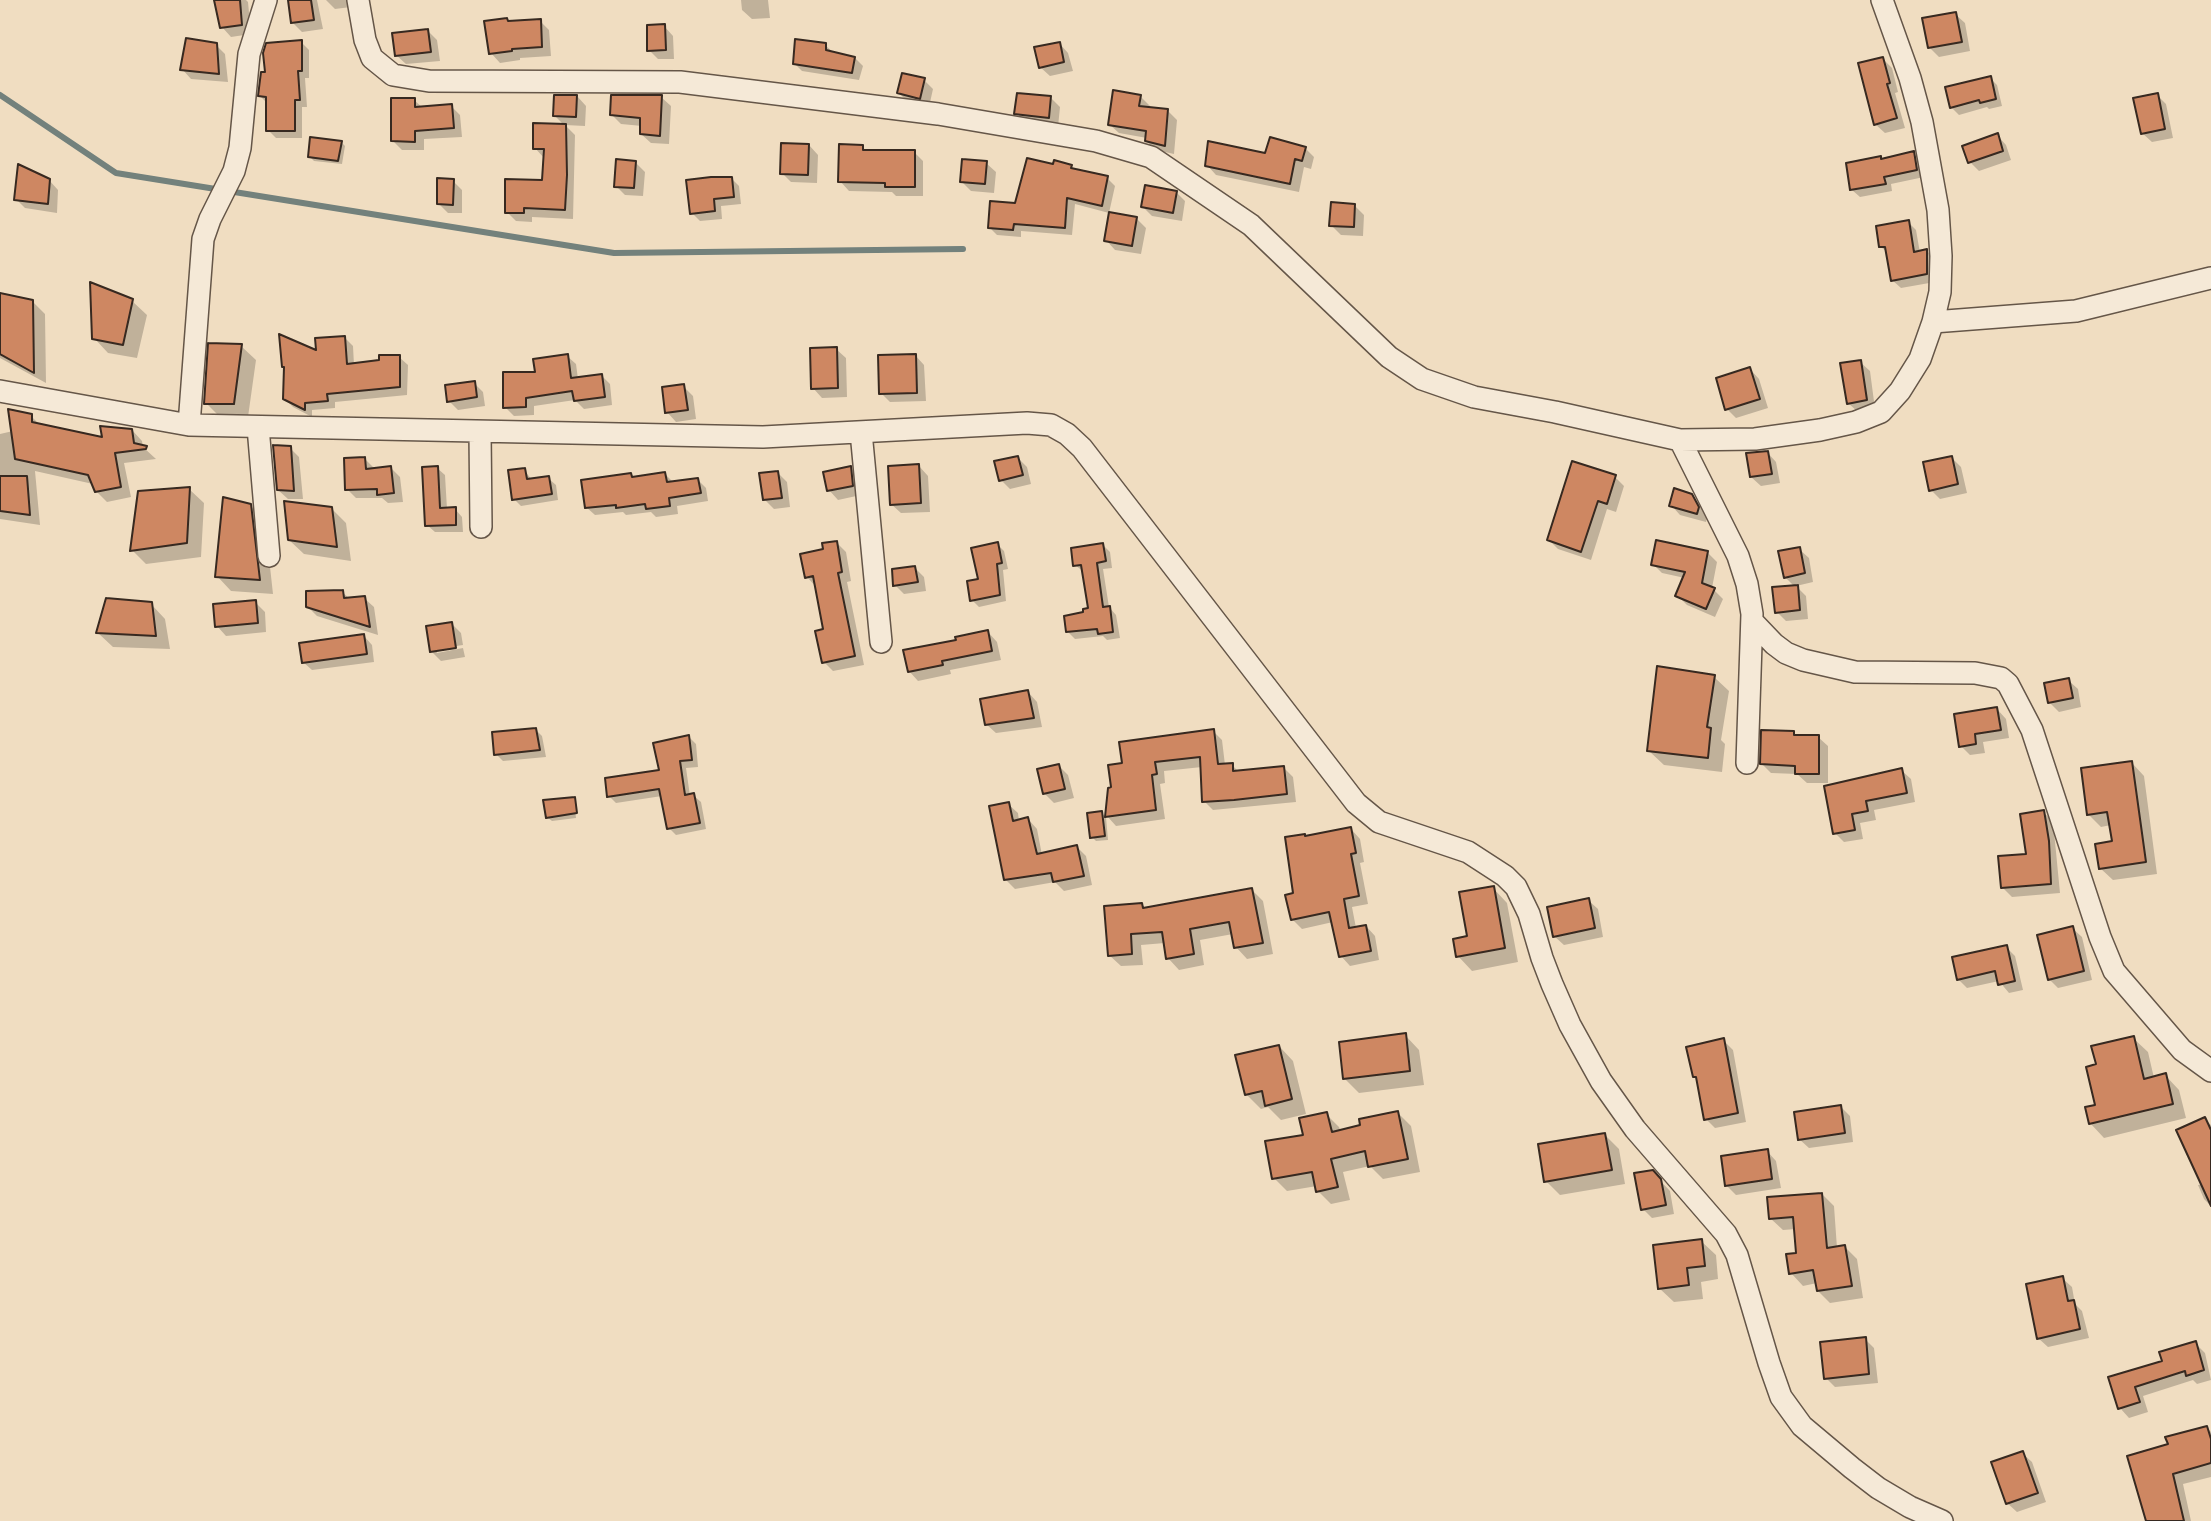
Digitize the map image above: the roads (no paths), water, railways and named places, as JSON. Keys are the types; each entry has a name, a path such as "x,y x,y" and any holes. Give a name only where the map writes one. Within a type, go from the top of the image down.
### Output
{"street":[{"path":"189,425 203,239 234,171 240,148 249,54 265,0"},
{"path":"358,0 365,40 372,58 393,75 429,81 680,82 938,114 1096,141 1151,156 1251,225 1389,357 1422,379 1474,397 1680,440 1755,439 1856,422 1881,412 1900,391 1920,359 1940,292 1938,210 1910,78 1882,0"},
{"path":"1933,322 2076,311 2211,278"},
{"path":"0,391 189,425 763,437 1027,423 1052,425 1082,448 1356,803 1379,822 1468,852 1516,887 1529,914 1552,984 1570,1025 1601,1081 1635,1129 1726,1234 1737,1255 1769,1363 1782,1397 1802,1426 1852,1468 1910,1507 1942,1521"},
{"path":"258,427 269,556"},
{"path":"480,432 481,527"},
{"path":"860,432 881,642"},
{"path":"1680,440 1738,556 1747,584 1752,621 1747,763"},
{"path":"1752,621 1774,644 1803,660 1855,672 1975,673 2001,678 2008,684 2032,730 2100,937 2114,971 2182,1050 2211,1071"}],"waterway":[{"path":"0,95 116,173 614,253 963,249"}]}
